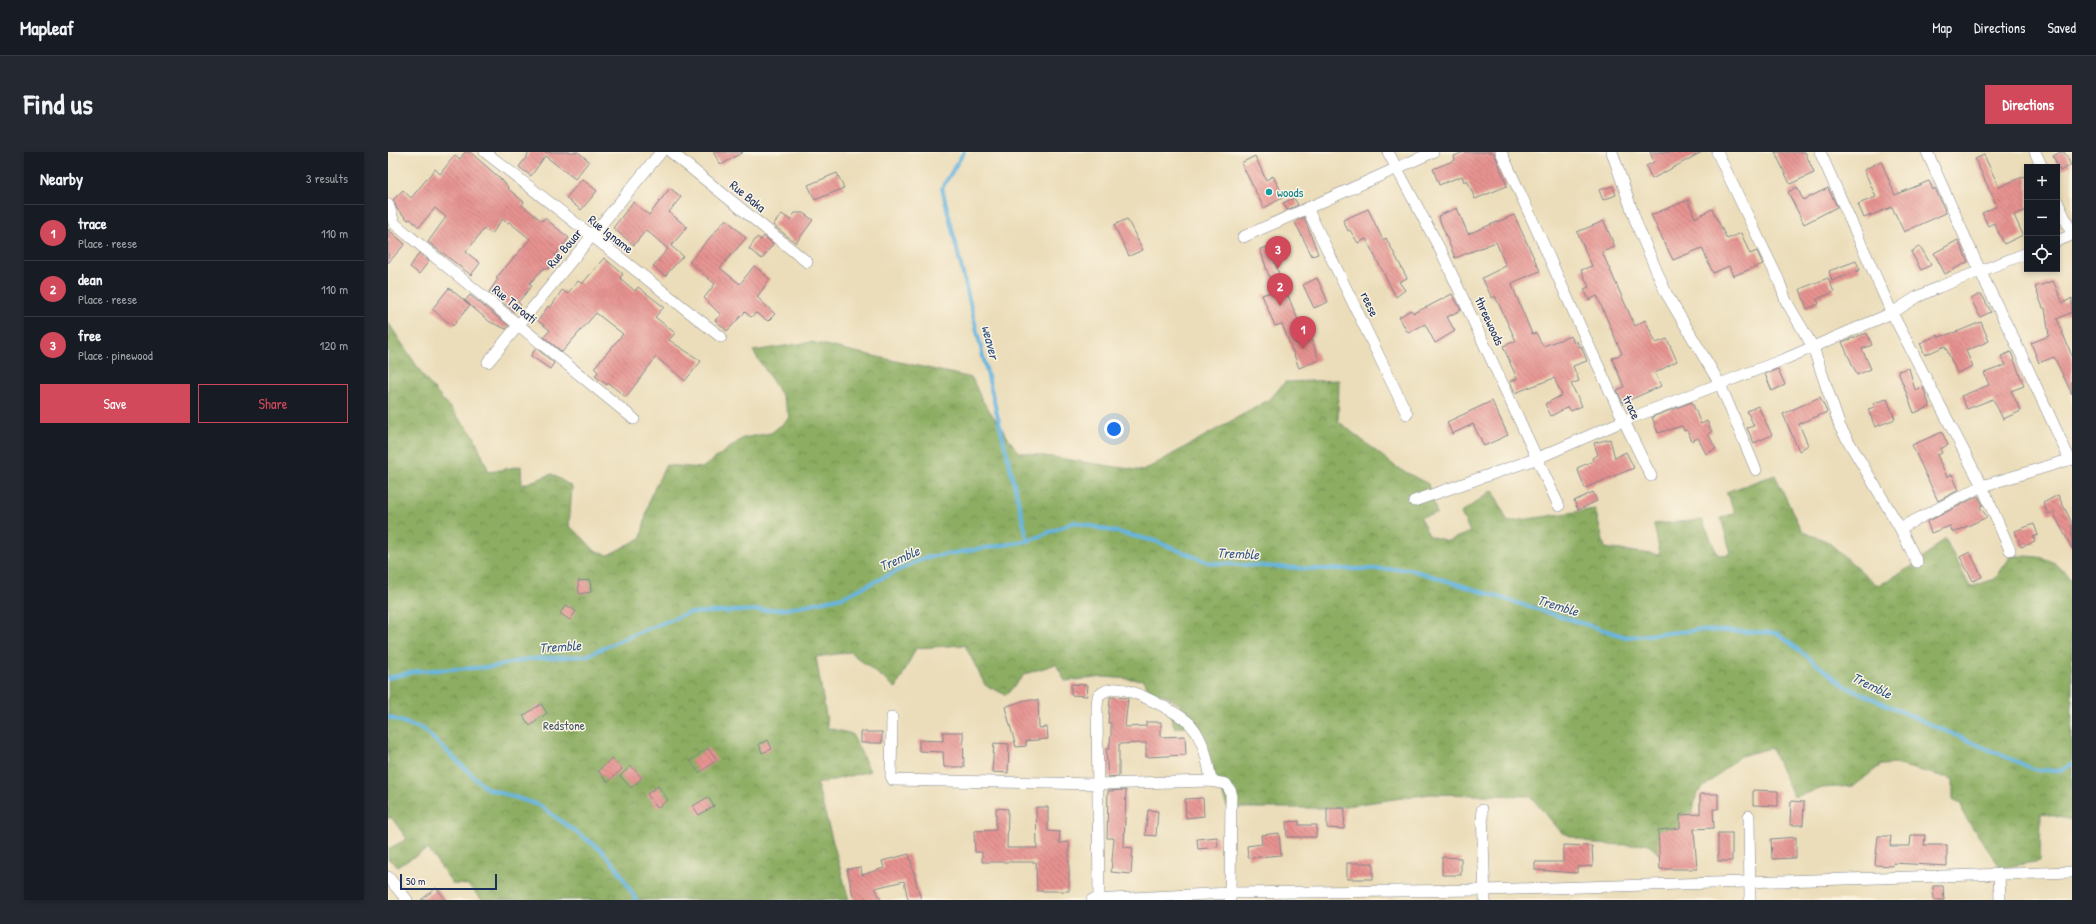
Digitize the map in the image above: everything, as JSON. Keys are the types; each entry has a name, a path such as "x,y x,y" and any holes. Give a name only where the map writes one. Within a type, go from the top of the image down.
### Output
{"street":[{"name":"Rue Igname","path":"485,152 721,337"},
{"name":"Rue Bouar","path":"488,362 661,152"},
{"name":"Rue Baka","path":"671,152 807,262"},
{"name":"threewoods","path":"1388,152 1442,253 1559,506"},
{"path":"1243,237 1433,152"},
{"name":"trace","path":"1501,152 1623,421 1651,476"},
{"path":"1612,152 1637,225 1666,293 1720,384 1756,470"},
{"path":"1717,152 1779,281 1786,301 1813,347 1840,426 1900,528 1917,562"},
{"path":"1820,152 1892,313 1982,486 2010,550"},
{"path":"1900,528 1982,486 2071,460 2022,356 1980,273 1927,152"},
{"path":"2035,152 2041,164"},
{"name":"Rue Taroati","path":"388,204 394,223 634,419"},
{"name":"reese","path":"1307,208 1407,414"},
{"path":"2060,208 2072,234 2060,240"},
{"path":"1414,501 1538,458 1623,421 1813,347 1892,313 1917,297 2024,254"},
{"path":"1099,900 1097,784 1098,696 1104,691 1119,689 1166,708 1190,723 1207,756 1211,781"},
{"path":"892,718 891,776 893,780 1097,784 1211,781 1226,784 1231,792 1230,896"},
{"path":"1482,810 1485,895"},
{"path":"1749,816 1750,900"},
{"path":"1092,900 1230,896 1485,895 1750,881 2072,872"},
{"path":"1999,874 2000,900"},
{"path":"388,877 407,900"}],"green space":[{"name":"Redstone","path":"388,322 426,380 474,436 489,472 521,466 522,485 552,474 572,487 569,526 595,551 608,555 641,538 650,497 666,465 702,468 743,438 771,433 790,418 782,396 753,351 811,342 972,378 982,400 1018,452 1143,471 1270,399 1285,382 1339,380 1338,421 1396,467 1428,484 1437,514 1420,517 1429,536 1448,541 1470,532 1461,513 1493,490 1508,522 1595,509 1605,548 1660,555 1654,524 1702,520 1718,555 1731,554 1721,518 1735,513 1726,492 1775,475 1802,532 1827,541 1878,586 1919,562 1945,538 1970,587 1995,579 2011,556 2030,556 2046,559 2059,567 2065,573 2072,582 2072,820 2041,813 2040,861 2001,868 1963,814 1962,803 1953,800 1953,779 1895,764 1881,765 1854,786 1823,788 1794,797 1771,748 1740,756 1697,793 1683,852 1667,861 1647,843 1632,845 1594,844 1562,833 1530,796 1430,794 1332,808 1228,808 1204,749 1196,723 1175,728 1169,713 1182,706 1163,694 1152,695 1144,680 1103,677 1065,681 1056,664 1025,674 1006,695 985,685 965,645 916,648 896,688 850,652 816,657 828,728 852,734 870,771 817,784 849,900 482,900 468,885 453,884 428,849 398,866 388,859 388,849 407,839 391,817 388,819"}],"building":[{"path":"465,152 470,152 502,180 508,187 507,188 524,202 522,205 542,221 545,218 569,238 555,256 558,258 548,269 544,268 529,284 532,286 518,302 521,305 514,312 489,292 498,279 496,278 530,239 509,222 507,223 502,219 492,234 484,229 466,252 480,263 471,275 428,242 446,217 435,208 419,227 410,219 408,220 397,209 393,200 403,190 411,198 435,169 440,174 455,155 460,159"},
{"path":"530,152 578,152 589,161 575,179 545,156 531,176 519,167"},
{"path":"713,152 743,152 721,165"},
{"path":"1464,152 1494,152 1507,186 1475,199 1467,180 1464,182 1462,176 1439,185 1433,169 1455,160 1454,156"},
{"path":"1650,152 1702,152 1652,179 1646,166 1654,162"},
{"path":"1775,152 1805,152 1814,173 1790,184"},
{"path":"2064,152 2071,165 2060,171 2060,164 2057,164 2053,156"},
{"path":"1984,155 1999,187 2024,176 2024,211 2014,215 2023,235 2004,244 1994,223 1988,226 1982,213 1997,206 1975,159"},
{"path":"1255,156 1266,180 1273,176 1284,197 1264,208 1241,163"},
{"path":"1881,161 1895,195 1929,181 1933,190 1935,188 1946,213 1904,232 1892,207 1864,218 1858,204 1876,197 1864,170"},
{"path":"837,173 844,188 815,200 808,185"},
{"path":"582,179 597,191 581,210 566,198"},
{"path":"1613,186 1616,195 1603,200 1599,190"},
{"path":"1797,187 1803,200 1828,188 1837,207 1804,224 1788,192"},
{"path":"670,188 681,197 669,212 687,227 671,246 683,256 665,276 653,266 668,249 646,230 634,245 613,228 633,202 649,215"},
{"path":"1294,198 1298,205 1287,210 1283,203"},
{"path":"1688,200 1695,218 1712,209 1727,239 1741,233 1750,254 1757,251 1763,264 1733,276 1729,266 1713,273 1702,248 1673,260 1651,215"},
{"path":"1457,208 1468,234 1514,215 1540,271 1512,283 1513,288 1532,334 1536,333 1543,346 1571,336 1574,343 1577,341 1579,347 1581,346 1587,361 1573,366 1579,381 1571,384 1582,406 1571,411 1568,407 1551,416 1545,404 1562,395 1554,378 1515,393 1510,381 1517,379 1503,346 1516,341 1495,296 1492,298 1482,278 1506,266 1496,242 1455,258 1438,216"},
{"path":"1368,209 1383,240 1386,238 1407,278 1399,282 1405,290 1396,297 1366,239 1358,243 1350,230 1348,231 1343,220"},
{"path":"795,213 803,213 813,220 796,243 773,225 782,214 790,220"},
{"path":"1304,217 1318,254 1312,256 1295,222"},
{"path":"726,219 746,238 720,268 740,284 754,266 770,279 757,297 775,314 768,321 756,313 751,317 745,312 727,331 715,320 721,315 704,298 715,284 689,262"},
{"path":"1127,219 1143,250 1129,256 1114,225"},
{"path":"1604,221 1615,247 1602,252 1635,326 1645,320 1656,343 1667,339 1677,361 1655,373 1661,386 1623,403 1617,390 1624,387 1612,358 1622,354 1597,296 1589,300 1584,289 1589,287 1581,270 1592,266 1577,232"},
{"path":"388,229 405,244 388,263"},
{"path":"764,236 773,244 762,259 749,249 757,237 761,240"},
{"path":"1958,240 1968,262 1945,274 1934,253"},
{"path":"1920,246 1931,265 1921,270 1911,252"},
{"path":"1268,247 1303,332 1308,330 1319,360 1299,368 1282,324 1275,326 1262,295 1274,291 1260,249"},
{"path":"419,253 429,261 419,274 410,267"},
{"path":"604,258 623,274 620,278 635,291 638,287 664,307 655,317 675,333 669,340 701,361 685,381 656,357 626,397 608,383 607,385 595,376 598,372 594,368 623,334 596,313 562,352 544,337 550,330 538,321 548,306 550,308 562,290 567,294 578,281 582,284"},
{"path":"1856,261 1860,270 1832,281 1829,271"},
{"path":"1317,278 1328,302 1314,308 1303,285"},
{"path":"1828,278 1834,292 1817,299 1819,304 1807,309 1800,289"},
{"path":"2053,281 2063,303 2072,298 2072,312 2057,319 2072,356 2072,394 2054,357 2039,363 2031,343 2049,336 2045,308 2043,308 2035,287"},
{"path":"449,288 470,305 453,326 432,309"},
{"path":"1452,294 1461,310 1447,317 1455,331 1435,343 1425,324 1408,333 1399,317 1411,310 1413,313 1427,307"},
{"path":"470,295 509,326 506,329 490,322 465,301"},
{"path":"1978,295 1982,295 1991,312 1980,317 1971,299"},
{"path":"1981,322 1989,341 1966,351 1973,366 1957,373 1945,346 1925,355 1920,343 1938,335 1939,337 1959,331"},
{"path":"1867,333 1872,345 1862,349 1871,369 1857,375 1842,342"},
{"path":"536,348 554,363 550,369 531,356"},
{"path":"2011,352 2024,386 2011,391 2021,411 2003,419 1993,399 1967,409 1961,396 1989,385 1984,373 2006,365 2001,356"},
{"path":"1909,368 1915,390 1923,387 1930,407 1914,413 1898,371"},
{"path":"1778,369 1785,385 1772,391 1765,374"},
{"path":"1820,397 1827,412 1799,424 1808,445 1799,451 1783,414"},
{"path":"1887,399 1895,419 1875,427 1868,409 1875,407 1873,403"},
{"path":"1492,401 1508,435 1484,446 1473,424 1452,434 1447,422"},
{"path":"1692,402 1701,424 1707,421 1712,432 1708,434 1716,449 1706,454 1698,438 1692,441 1687,430 1684,431 1682,426 1658,433 1652,417"},
{"path":"1758,406 1772,435 1754,443 1747,428 1754,426 1747,411"},
{"path":"1942,432 1948,445 1940,449 1942,453 1937,455 1947,477 1952,474 1959,490 1938,501 1912,445"},
{"path":"1610,439 1615,458 1626,452 1634,468 1585,488 1577,468 1593,461 1592,458 1598,455 1594,443"},
{"path":"1593,492 1597,501 1578,510 1574,501"},
{"path":"2058,495 2072,523 2072,549 2053,512 2048,514 2043,503"},
{"path":"1978,496 1983,505 1980,507 1987,517 1953,533 1950,526 1931,533 1927,522"},
{"path":"2034,524 2038,535 2033,537 2035,542 2021,547 2015,531"},
{"path":"1970,552 1982,577 1973,581 1960,557"},
{"path":"590,580 591,592 579,594 578,581"},
{"path":"566,605 576,611 570,620 560,613"},
{"path":"1071,684 1088,685 1087,696 1071,695"},
{"path":"1110,697 1128,698 1125,727 1146,726 1146,722 1161,722 1161,737 1185,736 1186,755 1146,757 1146,743 1119,744 1119,776 1108,777 1106,749 1109,749 1111,735 1111,723 1108,723"},
{"path":"1025,700 1038,700 1039,728 1047,727 1048,739 1026,741 1026,746 1016,747 1005,707"},
{"path":"541,704 547,713 530,726 523,716"},
{"path":"861,732 882,732 882,743 861,743"},
{"path":"943,732 963,732 964,767 944,767 943,752 919,751 919,740 943,741"},
{"path":"768,740 772,749 762,753 759,744"},
{"path":"994,743 1009,744 1008,773 992,772"},
{"path":"708,748 717,760 699,773 690,761"},
{"path":"612,758 622,769 608,782 598,771"},
{"path":"631,766 642,778 631,788 620,776"},
{"path":"658,786 668,800 657,808 647,794"},
{"path":"1126,790 1124,847 1133,848 1131,874 1111,872 1114,838 1107,838 1108,791"},
{"path":"1753,790 1778,791 1778,806 1753,805"},
{"path":"1700,794 1718,794 1718,809 1713,809 1714,828 1694,829 1697,869 1660,869 1658,830 1680,828 1680,815 1700,814"},
{"path":"708,797 714,806 699,815 693,806"},
{"path":"1203,798 1204,816 1186,818 1185,799"},
{"path":"1791,801 1804,802 1803,825 1790,825"},
{"path":"1036,807 1048,807 1048,831 1060,832 1059,843 1069,842 1069,891 1037,891 1036,862 982,862 982,852 975,852 974,831 996,830 996,808 1008,809 1007,848 1037,848"},
{"path":"1327,808 1345,808 1344,829 1327,828"},
{"path":"1148,810 1158,811 1156,836 1145,835"},
{"path":"1299,821 1299,825 1317,825 1316,837 1287,837 1286,822"},
{"path":"1279,833 1281,855 1248,858 1247,846 1262,844 1261,835"},
{"path":"1718,833 1732,833 1732,861 1718,861"},
{"path":"1911,835 1925,835 1924,845 1947,845 1947,866 1893,863 1893,866 1875,865 1878,836 1891,836 1890,846 1910,846"},
{"path":"1217,837 1218,847 1198,849 1197,839"},
{"path":"1796,837 1796,858 1772,859 1771,839"},
{"path":"1563,845 1592,846 1593,866 1577,867 1577,873 1535,870 1535,862 1563,862"},
{"path":"909,854 921,900 908,900 904,881 875,888 881,900 854,900 847,869 861,867 862,875 884,868 882,861"},
{"path":"1442,857 1461,858 1461,875 1442,875"},
{"path":"1347,863 1373,863 1373,879 1347,879"},
{"path":"1933,886 1943,886 1944,900 1934,900"},
{"path":"436,888 446,900 421,900"}],"waterway":[{"name":"weaver","path":"964,152 942,188 1028,541"},
{"name":"Tremble","path":"388,678 417,671 492,667 528,659 586,656 632,635 688,613 787,609 843,597 924,558 1028,541 1074,522 1155,541 1210,563 1315,569 1409,569 1626,637 1700,630 1777,633 1845,686 1918,719 2036,770 2060,771 2072,764"},
{"path":"388,717 423,729 486,788 539,805 601,850 618,869 636,900"}],"place":[{"name":"woods","path":"1269,192"},
{"name":"free","path":"1278,269"},
{"name":"dean","path":"1280,306"},
{"name":"trace","path":"1303,349"}]}
